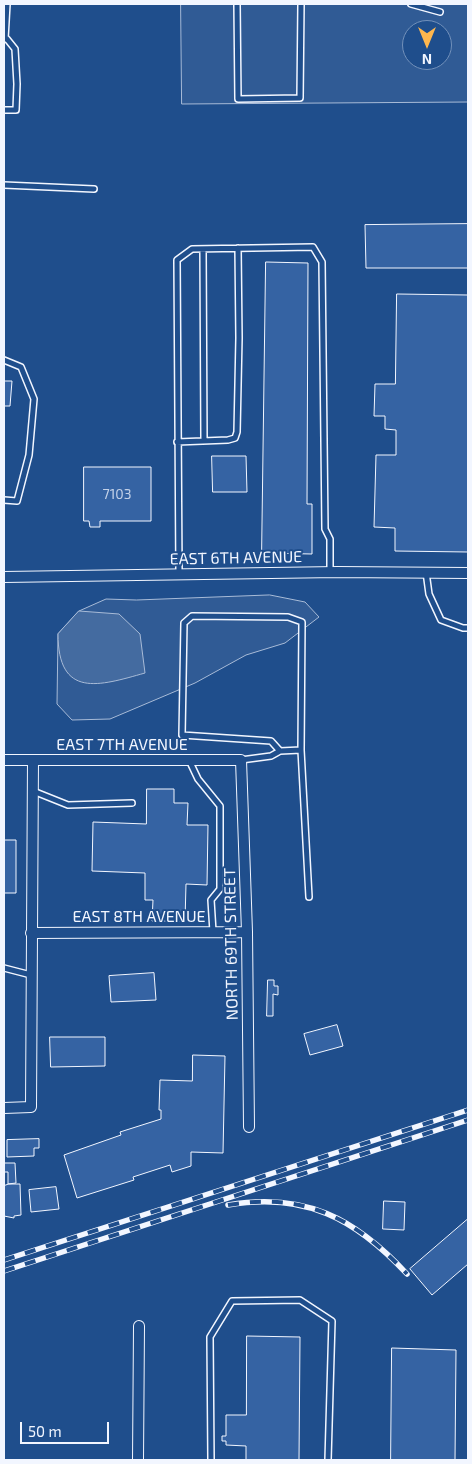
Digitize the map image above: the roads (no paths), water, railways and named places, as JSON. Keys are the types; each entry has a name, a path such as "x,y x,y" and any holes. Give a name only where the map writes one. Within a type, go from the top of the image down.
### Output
{"street":[{"name":"EAST 6TH AVENUE","path":"4,577 330,572 468,573"},
{"name":"EAST 7TH AVENUE","path":"4,760 241,760"},
{"path":"4,1108 31,1107 33,760"},
{"name":"NORTH 69TH STREET","path":"241,760 247,932 249,1127"},
{"name":"EAST 8TH AVENUE","path":"31,933 247,932"},
{"path":"138,1460 139,1326"}],"lane":[{"path":"4,110 16,110 17,84 15,49 5,39 7,4"},
{"path":"237,4 238,99 300,98 301,4"},
{"path":"411,4 440,12"},
{"path":"4,185 94,189"},
{"path":"179,574 177,260 192,250 313,247 322,262 325,530 330,539 330,572"},
{"path":"177,442 228,440 235,438 237,432 240,338 238,248"},
{"path":"203,249 204,440"},
{"path":"4,360 20,367 34,398 29,455 17,501 4,500"},
{"path":"426,572 429,594 441,620 468,628"},
{"path":"280,751 271,742 182,735 184,623 192,616 288,617 302,622 301,750 309,897"},
{"path":"241,760 271,756 280,751 301,750"},
{"path":"189,760 198,779 220,806 220,889 211,900 213,932"},
{"path":"33,791 68,805 132,803"},
{"path":"4,968 31,975"},
{"path":"211,1460 210,1337 232,1302 300,1300 332,1321 328,1460"}],"railway":[{"path":"4,1260 468,1110"},
{"path":"4,1271 468,1120"},
{"path":"228,1205 281,1202 305,1206 327,1214 348,1224 368,1238 388,1254 407,1274"}]}
